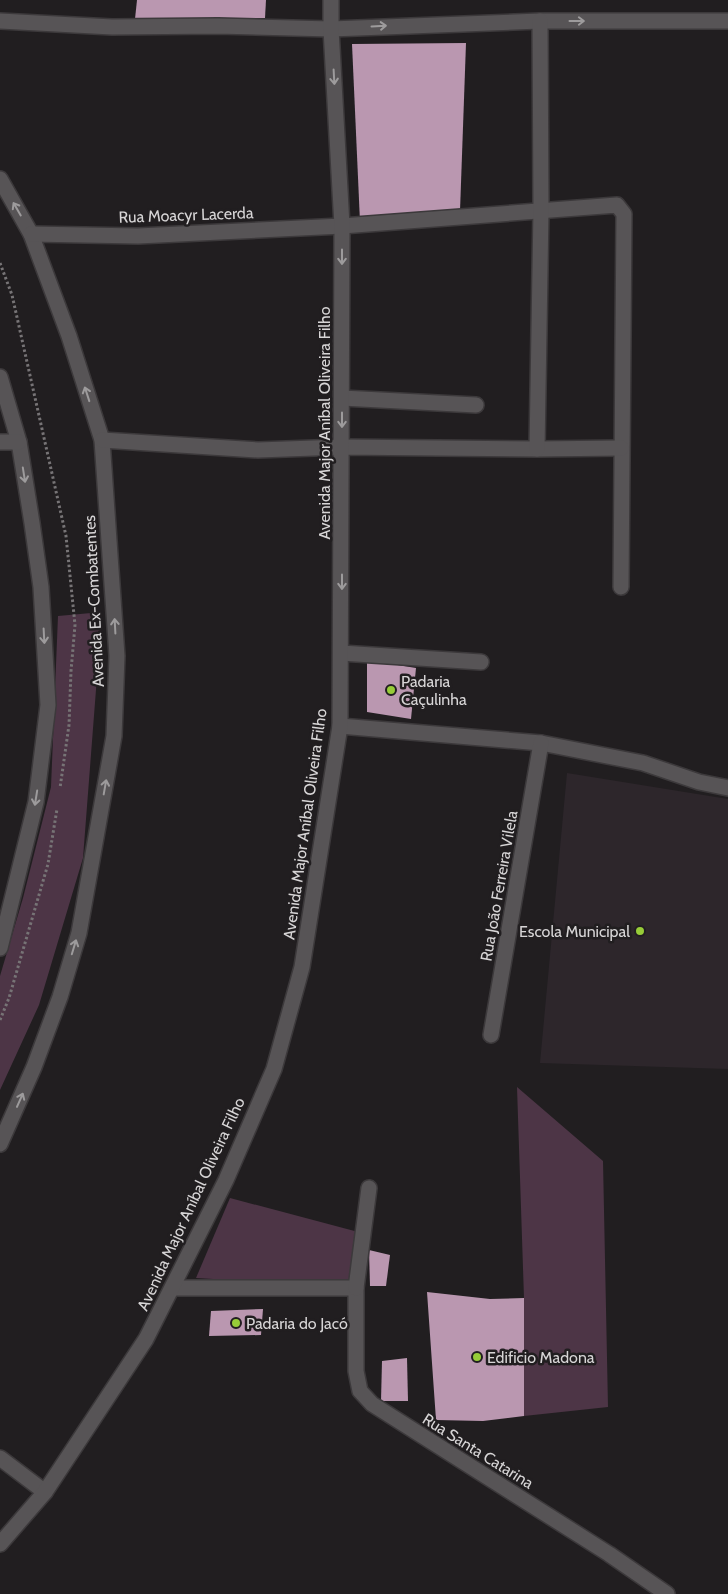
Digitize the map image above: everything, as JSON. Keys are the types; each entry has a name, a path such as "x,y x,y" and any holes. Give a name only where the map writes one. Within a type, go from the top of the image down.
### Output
{"street":[{"name":"Avenida Major Aníbal Oliveira Filho","path":"0,1544 45,1492 146,1339 226,1180 274,1069 302,968 340,726 342,226 331,0"},
{"path":"0,21 112,27 218,26 331,29 540,21 728,21"},
{"path":"537,450 541,210 540,21"},
{"name":"Avenida Ex-Combatentes","path":"0,179 31,234 69,336 102,440 117,656 114,736 79,932 60,997 34,1067 0,1144"},
{"name":"Rua Moacyr Lacerda","path":"31,234 138,236 342,226 617,205 623,211 620,588"},
{"path":"0,377 19,442 41,587 48,705 36,802 0,948"},
{"path":"342,398 476,405"},
{"path":"102,440 258,450 342,447 537,450 621,448"},
{"path":"0,442 19,442"},
{"path":"341,653 481,662"},
{"path":"340,726 542,743 642,762 698,782 728,788"},
{"name":"Rua João Ferreira Vilela","path":"491,1035 542,743"},
{"name":"Rua Santa Catarina","path":"369,1188 356,1288 356,1371 360,1391 372,1404 609,1554 667,1594"},
{"path":"172,1288 356,1288"},
{"path":"0,1458 45,1492"}],"shaded area":[{"path":"102,612 83,858 39,1005 0,1090 0,976 23,898 51,787 58,616"},
{"name":"Escola Municipal","path":"567,773 728,799 728,1069 540,1063"},
{"path":"517,1087 603,1161 608,1407 524,1416 524,1298"},
{"path":"230,1198 362,1233 352,1287 196,1278"}],"building":[{"path":"137,0 266,0 265,18 135,19"},
{"path":"466,43 460,211 360,222 352,44"},
{"name":"Padaria Caçulinha","path":"367,660 416,668 411,719 367,712"},
{"path":"369,1250 390,1255 386,1286 370,1286"},
{"name":"Edificio Madona","path":"427,1292 490,1299 524,1298 524,1416 483,1421 436,1420"},
{"name":"Padaria do Jacó","path":"263,1309 261,1335 209,1336 211,1311"},
{"path":"407,1358 408,1401 381,1401 382,1361"}],"place":[{"name":"Padaria Caçulinha","path":"391,690"},
{"name":"Escola Municipal","path":"640,931"},
{"name":"Padaria do Jacó","path":"236,1323"},
{"name":"Edificio Madona","path":"477,1357"}]}
